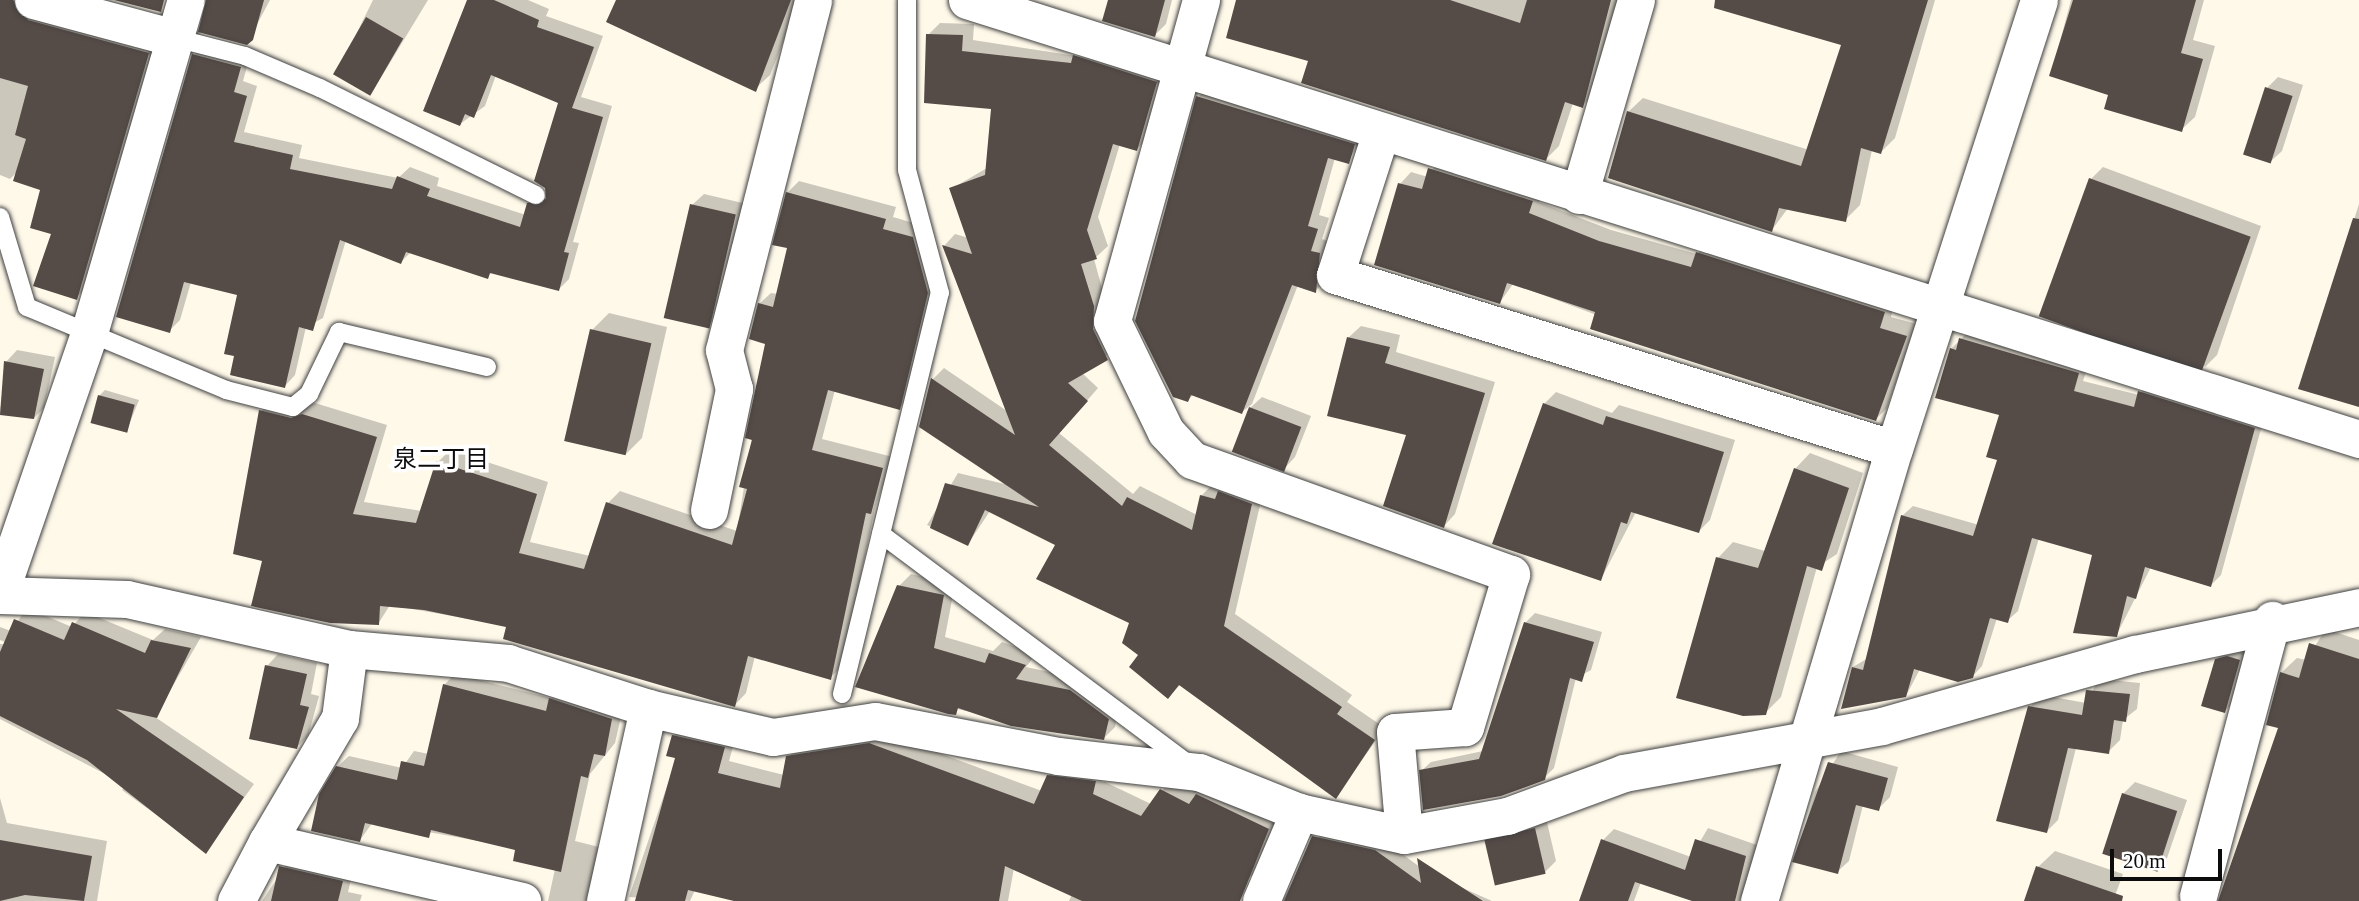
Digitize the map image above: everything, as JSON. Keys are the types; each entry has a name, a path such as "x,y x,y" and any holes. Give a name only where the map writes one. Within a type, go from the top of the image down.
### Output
{"street":[{"path":"33,0 175,38"},
{"path":"186,0 89,333 0,593 127,599 349,649 508,663 648,708 773,737 875,721 1059,756 1199,772 1298,812 1404,835 1507,816 1624,773 1882,726 2272,620 2359,607"},
{"path":"709,510 734,389 724,350 813,0"},
{"path":"967,0 1178,64 1579,195 1940,302 2359,439"},
{"path":"1201,0 1178,64 1112,321 1166,432 1192,460 1511,574 1465,727 1395,732 1404,835"},
{"path":"1579,195 1636,0"},
{"path":"1759,901 1804,740 1894,449 2039,0"},
{"path":"1381,132 1335,275 1894,449"},
{"path":"2198,896 2272,620"},
{"path":"236,901 267,842 340,718 349,649"},
{"path":"605,901 648,708"},
{"path":"1261,901 1298,812"},
{"path":"267,842 522,901"}],"lane":[{"path":"842,694 940,293 907,170 907,0"},
{"path":"175,38 245,56 320,88 536,195"},
{"path":"0,217 27,306 226,390 293,407 309,394 339,332 487,367"},
{"path":"881,534 1199,772"}],"building":[{"path":"0,0 13,0 28,20 149,53 77,300 33,286 51,234 30,228 40,190 13,181 26,139 15,135 28,86 0,78"},
{"path":"114,0 164,0 161,12"},
{"path":"206,0 264,0 253,40 247,45 198,32"},
{"path":"467,0 494,0 539,20 537,27 594,47 572,108 603,117 564,252 569,253 559,291 490,273 488,279 406,252 401,264 340,240 313,331 299,327 285,388 230,375 234,356 224,354 237,295 184,282 170,333 116,317 192,54 241,67 234,92 247,96 234,142 293,155 290,169 392,189 397,176 430,189 427,196 520,227 527,203 546,199 545,188 534,181 558,103 491,75 474,118 465,114 460,126 423,111"},
{"path":"616,0 791,0 756,92 606,22"},
{"path":"1108,0 1165,0 1155,37 1102,21"},
{"path":"1236,0 1450,0 1520,23 1527,0 1611,0 1583,108 1565,102 1546,161 1301,83 1308,61 1226,38"},
{"path":"1715,0 1928,0 1881,154 1861,148 1846,222 1779,208 1772,232 1608,178 1627,111 1801,166 1841,45 1714,8"},
{"path":"2073,0 2196,0 2181,53 2203,59 2182,132 2104,109 2108,95 2049,76"},
{"path":"366,17 403,38 370,96 333,74"},
{"path":"926,34 963,35 962,51 1071,63 1073,55 1157,82 1137,151 1113,144 1087,230 1097,259 1081,264 1094,306 1093,329 1108,360 1068,383 1088,401 1049,445 1122,506 1127,497 1192,530 1200,495 1215,499 1218,491 1252,504 1224,626 1342,707 1337,714 1375,740 1336,799 1179,685 1168,699 1129,667 1138,655 1122,643 1129,623 1036,579 1055,545 985,510 968,546 930,528 945,483 1039,507 919,427 931,378 1015,435 942,245 972,254 949,188 985,175 991,109 924,103"},
{"path":"2265,87 2293,96 2271,163 2243,155"},
{"path":"1196,96 1355,144 1349,164 1328,158 1308,226 1318,229 1311,251 1320,253 1316,293 1292,285 1242,414 1191,395 1188,402 1173,397 1135,321"},
{"path":"1428,168 1533,201 1529,213 1599,241 1691,267 1696,252 1885,312 1880,328 1907,336 1876,421 1590,329 1595,312 1507,283 1500,304 1374,265 1398,183 1422,189"},
{"path":"2089,178 2251,237 2200,375 2039,316"},
{"path":"786,192 886,219 883,229 913,237 928,293 900,410 828,390 812,450 883,468 871,514 866,513 831,680 748,656 735,707 503,639 506,627 424,610 380,606 379,625 330,623 251,606 262,561 233,554 259,410 291,418 302,414 377,437 353,514 416,523 436,461 537,494 519,553 584,569 606,502 732,545 747,489 739,487 752,440 745,438 765,344 749,339 758,303 773,307 787,248 772,245"},
{"path":"690,204 736,215 709,329 664,318"},
{"path":"2353,218 2359,219 2359,407 2298,389"},
{"path":"590,329 651,343 626,455 564,441"},
{"path":"1347,337 1390,347 1385,363 1485,393 1444,528 1383,506 1406,435 1327,416"},
{"path":"1959,338 2079,373 2074,391 2134,407 2138,391 2255,428 2211,587 2145,567 2136,599 2127,596 2117,637 2073,633 2092,555 2032,538 2008,623 1990,618 1973,678 1958,682 1914,669 1906,697 1841,709 1852,667 1863,670 1901,515 1973,536 1997,460 1986,457 1999,415 1935,398 1950,348 1956,350"},
{"path":"4,361 44,369 34,419 0,415"},
{"path":"98,395 135,405 127,433 90,423"},
{"path":"1543,403 1603,425 1606,416 1724,452 1699,533 1631,512 1627,524 1621,522 1601,581 1492,544"},
{"path":"1249,407 1301,427 1284,472 1232,452"},
{"path":"1794,468 1849,488 1822,571 1807,566 1766,715 1743,716 1676,698 1716,557 1758,568"},
{"path":"897,585 944,595 934,648 985,663 989,653 1026,665 1016,679 1070,690 1109,719 1104,740 1011,726 958,708 956,715 948,714 855,687"},
{"path":"14,619 64,640 72,622 145,653 151,640 191,648 157,718 116,709 244,797 206,854 87,760 0,716 0,652"},
{"path":"1524,622 1594,642 1582,682 1570,678 1545,780 1501,796 1423,810 1419,770 1479,759"},
{"path":"2309,643 2359,659 2359,901 2218,901 2278,728 2266,725 2280,672 2299,678"},
{"path":"2227,656 2240,660 2225,713 2201,706 2215,659"},
{"path":"265,665 307,674 300,705 309,707 297,749 249,739"},
{"path":"443,684 546,711 549,698 612,719 605,756 594,754 588,778 581,776 561,872 513,861 515,850 431,830 429,838 365,823 360,842 311,831 319,794 336,766 397,780 401,761 424,766"},
{"path":"2086,690 2130,694 2126,722 2114,720 2109,754 2068,748 2047,833 1996,821 2028,706 2082,715"},
{"path":"672,735 725,747 718,773 780,788 786,756 869,743 1034,804 1047,775 1096,781 1093,794 1141,816 1160,789 1189,804 1196,794 1269,829 1240,901 1082,901 1005,866 999,901 734,901 688,890 685,901 635,901 675,758 666,756"},
{"path":"1828,762 1888,778 1879,811 1856,805 1838,874 1792,862"},
{"path":"2122,793 2177,811 2157,872 2102,854"},
{"path":"1535,828 1546,874 1495,885 1484,840"},
{"path":"1312,836 1375,850 1421,883 1417,858 1483,901 1284,901"},
{"path":"1601,839 1685,870 1695,839 1746,856 1735,901 1692,901 1635,882 1628,901 1579,901"},
{"path":"0,840 92,856 84,901 25,895 0,901"},
{"path":"279,866 343,881 338,901 271,901"},
{"path":"2036,866 2123,896 2122,901 2024,901"}],"district":[{"name":"泉二丁目","path":"441,460"}]}
